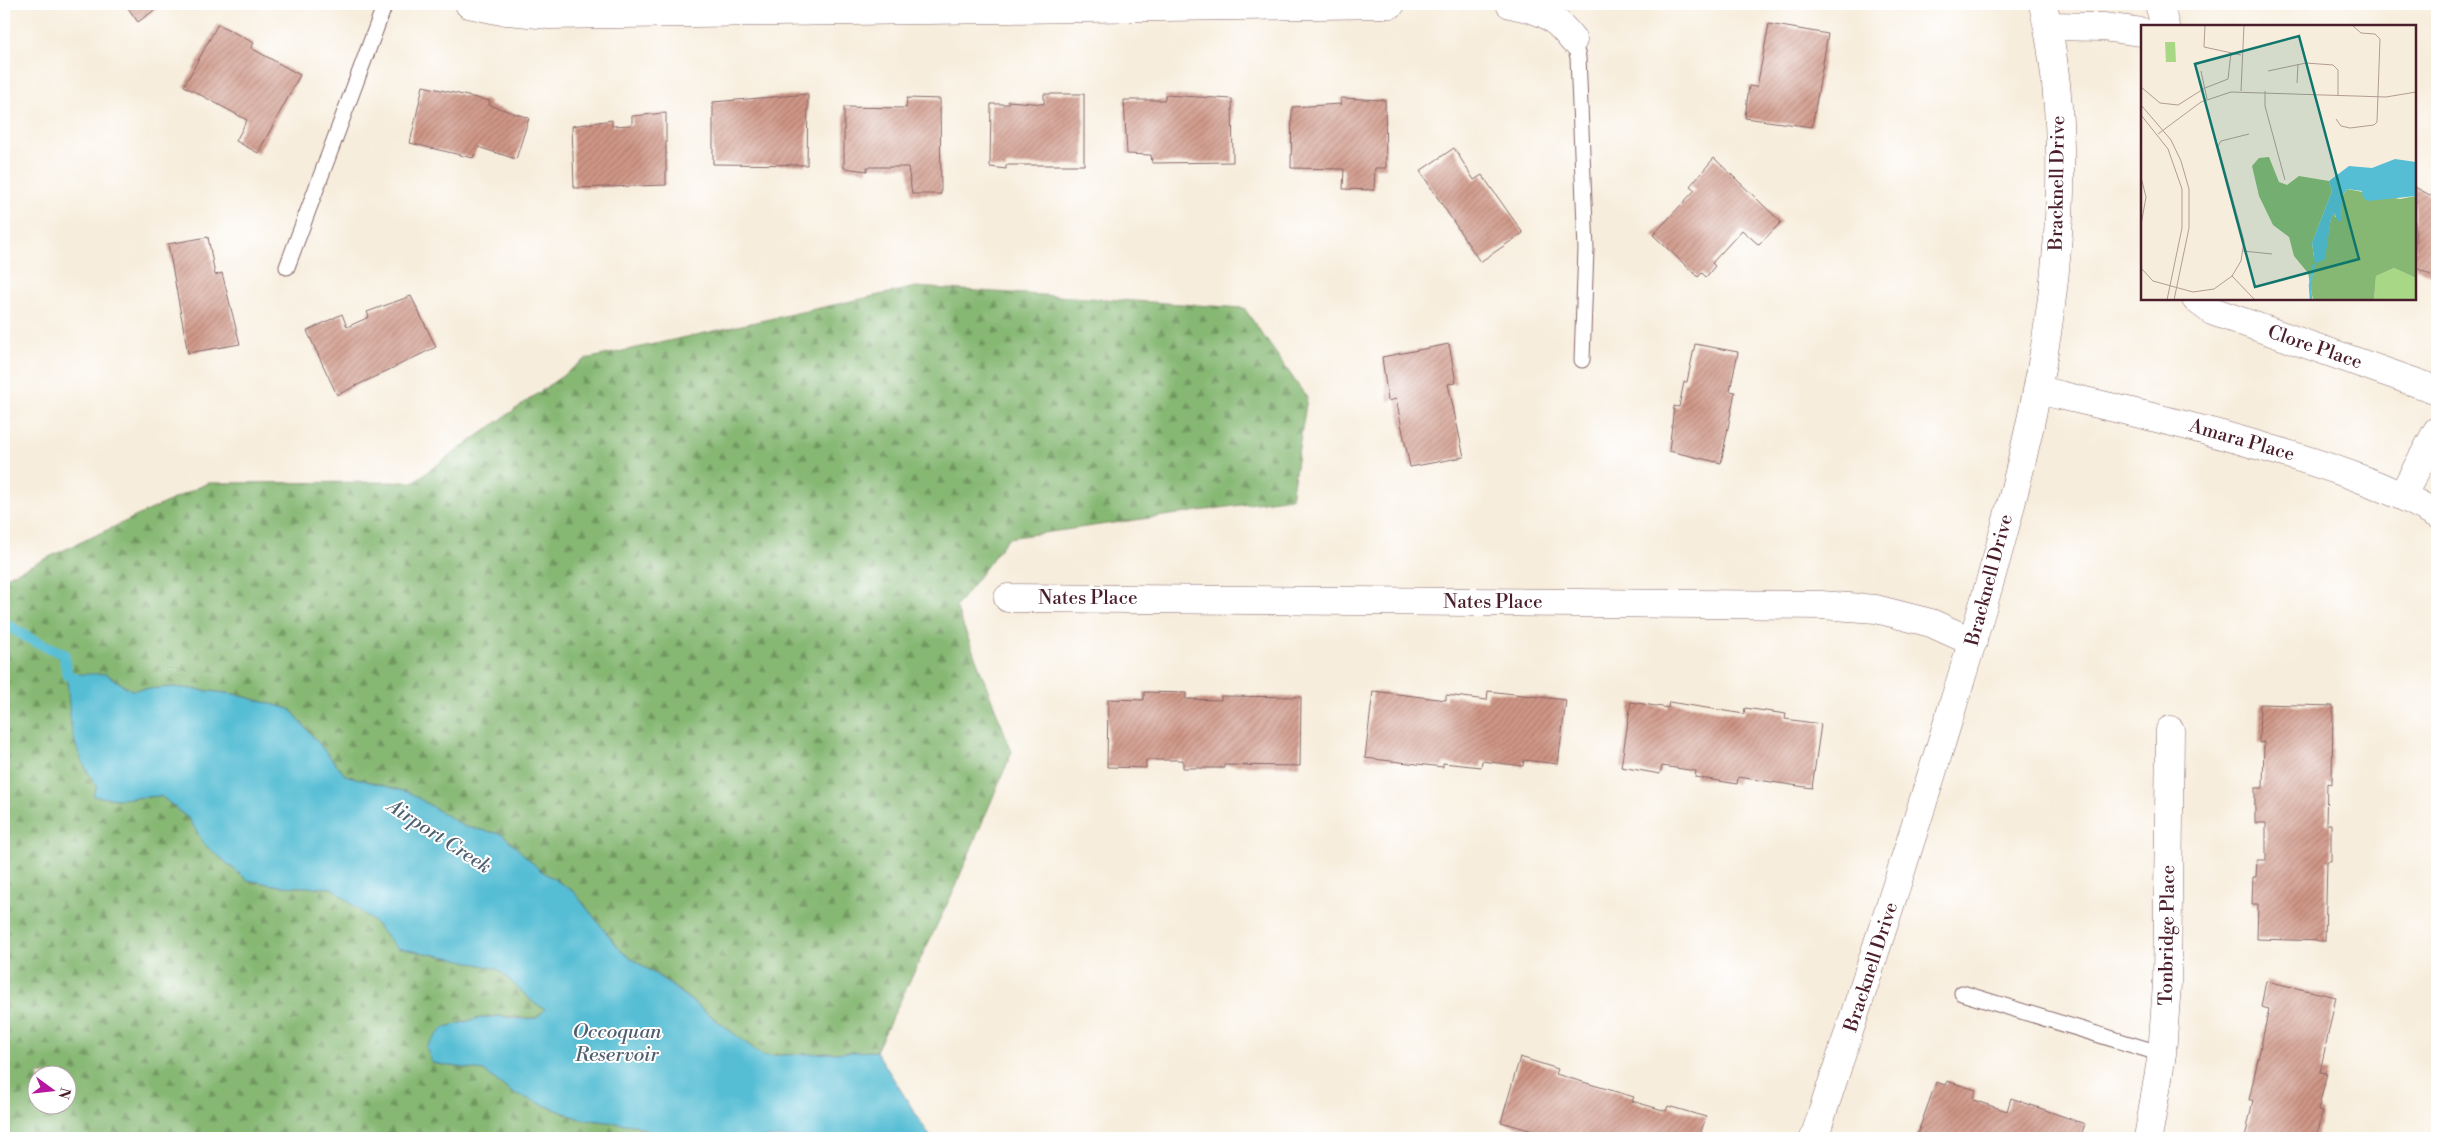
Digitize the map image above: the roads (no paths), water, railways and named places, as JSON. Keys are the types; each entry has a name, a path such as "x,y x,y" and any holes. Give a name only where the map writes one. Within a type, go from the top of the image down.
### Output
{"street":[{"path":"469,4 498,10 549,15 1391,4"},
{"path":"1510,4 1539,10 1559,21 1573,40"},
{"path":"2160,4 2165,25"},
{"path":"2046,15 2103,27 2141,32"},
{"name":"Bracknell Drive","path":"1814,1138 1895,893 1973,642 2038,390 2054,292 2060,188 2058,83 2046,15"},
{"name":"Clore Place","path":"2197,300 2212,311 2437,390"},
{"name":"Amara Place","path":"2038,390 2194,426 2329,466 2403,494 2437,514"},
{"path":"2403,494 2437,430"},
{"name":"Nates Place","path":"1008,598 1821,605 1876,609 1931,624 1973,642"},
{"name":"Tonbridge Place","path":"2148,1138 2162,1054 2167,984 2170,730"}],"lane":[{"path":"287,267 385,4"},
{"path":"1573,40 1578,57 1586,249 1582,360"},
{"path":"1962,993 2162,1054"}],"water":[{"name":"Occoquan Reservoir","path":"67,674 106,674 131,690 174,687 234,694 290,709 345,775 410,793 465,827 502,834 540,870 573,891 622,952 664,980 763,1056 876,1051 931,1138 666,1138 635,1125 580,1119 511,1092 484,1071 432,1063 426,1047 443,1028 475,1019 498,1016 521,1019 537,1018 545,1009 534,1003 498,969 453,958 397,948 374,922 332,888 280,886 247,880 205,845 189,819 161,796 118,799 93,796 97,786 81,758 70,720"}],"waterway":[{"name":"Airport Creek","path":"4,623 30,639 64,654 67,674 80,681"}]}
